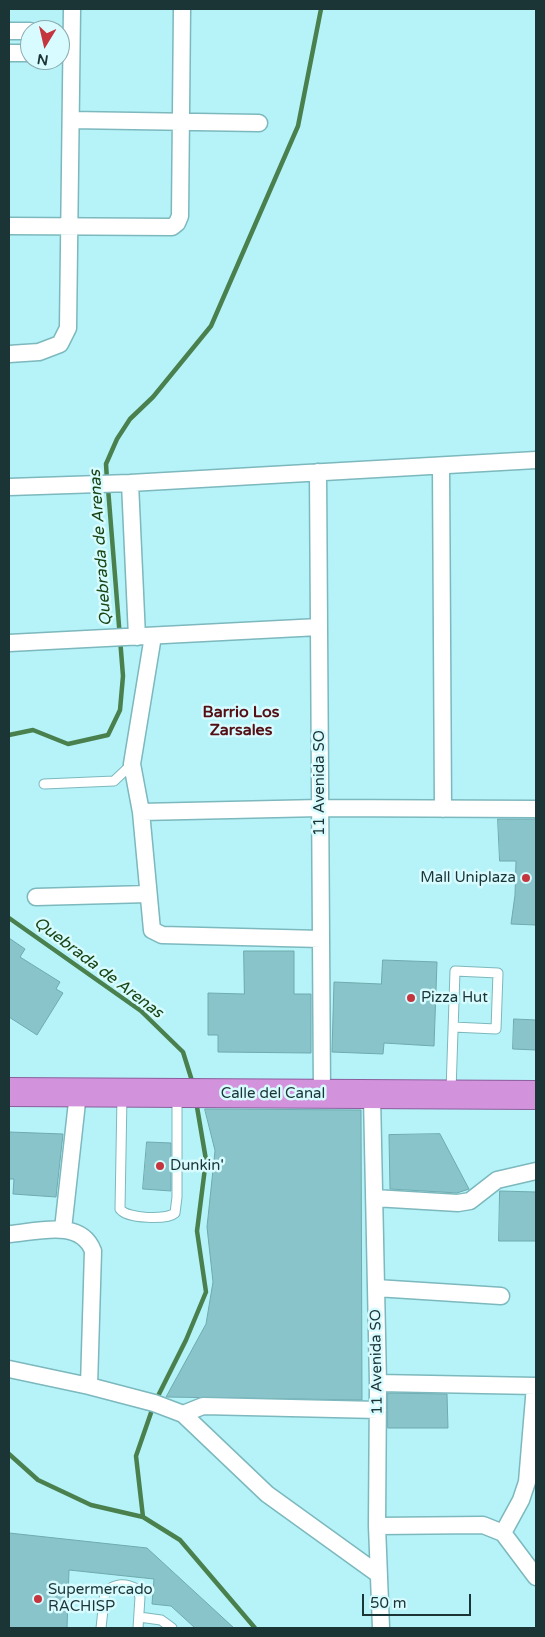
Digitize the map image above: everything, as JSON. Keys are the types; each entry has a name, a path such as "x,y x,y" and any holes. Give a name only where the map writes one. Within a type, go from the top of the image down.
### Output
{"highway":[{"path":"9,1078 70,1093"},
{"name":"Calle del Canal","path":"9,1092 536,1096"}],"street":[{"path":"9,226 172,227 178,223 180,216 182,9"},
{"path":"9,354 39,352 60,344 68,328 71,120 67,70"},
{"path":"71,120 259,123"},
{"path":"9,487 125,483 536,460"},
{"path":"441,466 443,809"},
{"name":"11 Avenida SO","path":"318,472 322,1094"},
{"path":"125,483 138,637 132,764 141,812 152,930 162,935 321,939"},
{"path":"9,643 319,627"},
{"path":"141,812 320,808 536,809"},
{"path":"36,897 148,894"},
{"path":"63,1229 70,1093"},
{"name":"11 Avenida SO","path":"372,1096 378,1383 377,1526 381,1628"},
{"path":"374,1198 458,1203 470,1201 497,1180 536,1172"},
{"path":"9,1234 63,1229 82,1235 93,1251 89,1386"},
{"path":"376,1288 501,1296"},
{"path":"9,1369 89,1386 154,1403 184,1414 267,1494 378,1574"},
{"path":"378,1383 536,1386 527,1482 503,1533"},
{"path":"184,1414 203,1406 378,1410"},
{"path":"377,1526 483,1526 503,1533 536,1577"}],"lane":[{"path":"44,784 114,782 132,764"},
{"path":"451,1096 453,1028 455,972 498,974 496,1029 453,1028"},
{"path":"122,1093 120,1209 123,1214 131,1216 170,1216 176,1212 179,1143 190,1094"},
{"path":"101,1628 105,1591 115,1585 127,1584 137,1589 140,1598 138,1628"},
{"path":"139,1617 161,1620 172,1628"}],"building":[{"path":"498,819 536,819 536,925 511,924 515,895 516,861 500,861"},
{"path":"9,938 25,949 20,957 60,982 56,989 63,993 37,1035 9,1017"},
{"path":"244,951 294,951 294,994 311,994 311,1053 218,1052 218,1035 208,1035 208,993 244,994"},
{"path":"383,960 437,962 434,1046 384,1043 383,1054 332,1052 334,982 381,984"},
{"path":"514,1019 536,1020 536,1050 513,1049"},
{"path":"205,1109 361,1110 362,1400 166,1397 206,1324 213,1282 207,1227 215,1151"},
{"path":"9,1132 63,1134 56,1197 13,1194 14,1179 9,1179"},
{"path":"440,1134 469,1189 457,1193 390,1189 389,1135"},
{"name":"Dunkin'","path":"147,1142 171,1143 171,1191 143,1189"},
{"path":"500,1191 536,1192 536,1241 499,1241"},
{"path":"388,1393 447,1394 448,1428 388,1428"},
{"path":"9,1533 147,1548 234,1628 195,1628 171,1606 152,1604 154,1579 69,1570 67,1628 9,1628"}],"waterway":[{"name":"Quebrada de Arenas","path":"107,480 106,464 117,439 130,419 153,397 211,326 298,126 321,9"},
{"name":"Quebrada de Arenas","path":"9,735 33,730 68,744 108,735 120,710 123,676 108,488"},
{"name":"Quebrada de Arenas","path":"9,918 141,1011 183,1052 193,1084"},
{"name":"Quebrada de Arenas","path":"156,1400 186,1340 206,1292 197,1231 206,1160 196,1101"},
{"name":"Quebrada de Arenas","path":"143,1517 136,1456 153,1407"},
{"name":"Quebrada de Arenas","path":"9,1454 38,1480 91,1505 143,1517 180,1540 255,1628"}],"place":[{"name":"Mall Uniplaza","path":"526,878"},
{"name":"Pizza Hut","path":"411,998"},
{"name":"Dunkin'","path":"160,1166"},
{"name":"Supermercado RACHISP","path":"38,1599"}],"district":[{"name":"Barrio Los Zarsales","path":"241,722"}]}
